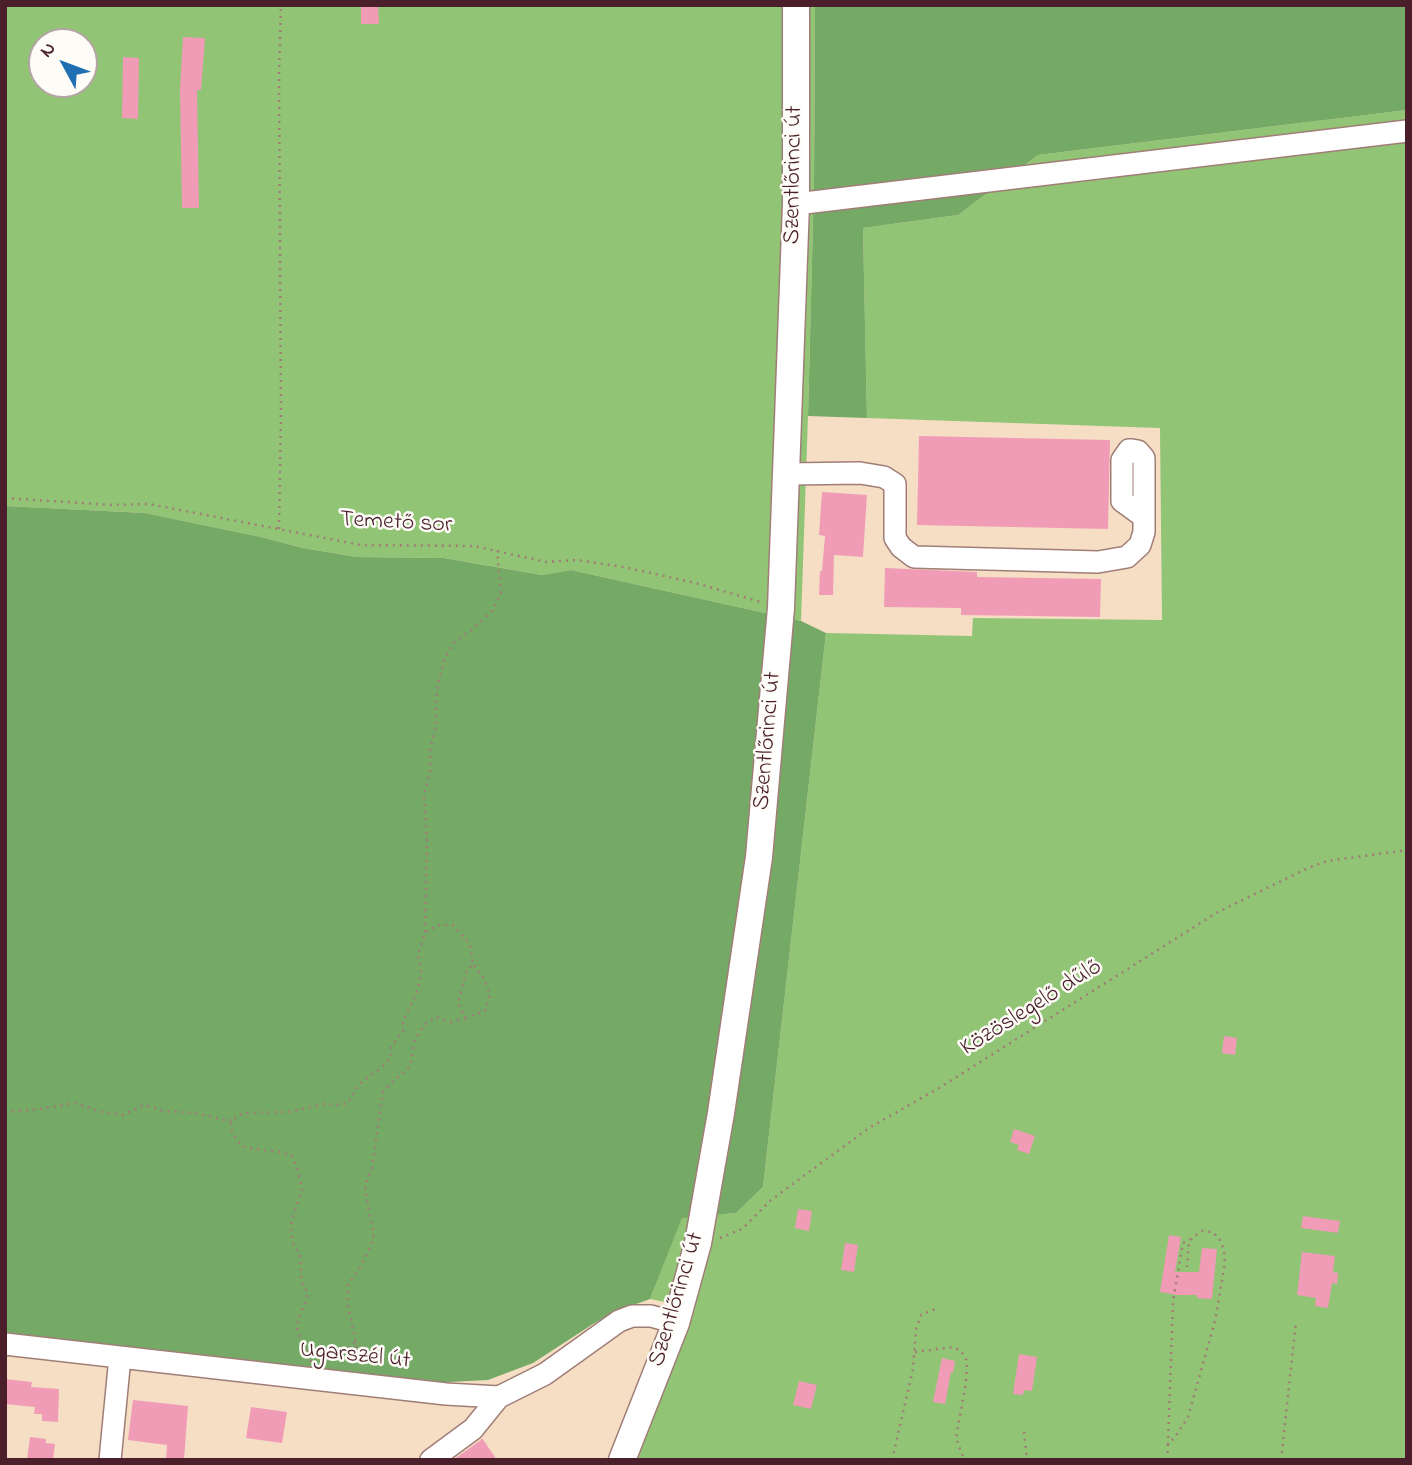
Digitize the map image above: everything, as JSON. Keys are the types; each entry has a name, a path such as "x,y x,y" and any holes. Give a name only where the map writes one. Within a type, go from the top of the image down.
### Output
{"main road":[{"name":"Szentlőrinci út","path":"622,1460 676,1323 698,1243 721,1113 758,857 782,608 796,204 796,5"}],"street":[{"path":"796,204 1407,131"},
{"path":"787,474 860,473 884,477 895,484 895,538 901,547 914,557 1098,562 1128,557 1140,545 1144,532 1144,517"},
{"name":"Ugarszél út","path":"5,1344 446,1394 499,1397 545,1374 619,1321 632,1316 651,1316 676,1323"},
{"path":"110,1460 120,1357"},
{"path":"431,1460 473,1429 499,1397"}],"path":[{"path":"279,529 281,5"},
{"name":"Temető sor","path":"5,498 112,505 149,504 361,545 474,546 546,562 577,560 699,584 782,608"},
{"path":"5,1112 75,1103 122,1115 144,1105 164,1111 195,1113 229,1121 243,1113 288,1112 324,1104 348,1103 359,1084 390,1059 391,1047 403,1031 403,1021 418,990 422,972 418,955 425,933 427,840 424,795 430,773 430,750 436,726 439,679 446,656 456,641 493,610 501,592 497,551"},
{"name":"Közöslegelő dűlő","path":"698,1243 726,1237 742,1229 771,1200 869,1128 939,1088 1219,912 1327,861 1407,850"},
{"path":"360,1384 356,1342 347,1302 348,1285 371,1246 374,1233 365,1186 372,1168 383,1091 410,1066 415,1040 424,1025 436,1017 451,1021 485,1011 490,994 484,979 473,964 470,944 453,925 439,925 425,933"},
{"path":"465,1018 458,1003 466,973 473,964"},
{"path":"235,1118 231,1124 237,1141 246,1148 292,1156 299,1170 302,1189 291,1231 293,1243 301,1258 307,1300 299,1315 297,1328 302,1345 310,1357 313,1379"},
{"path":"1167,1460 1173,1301 1183,1243 1202,1231 1212,1232 1219,1238 1225,1263 1215,1321 1188,1417 1168,1445"},
{"path":"1187,1267 1189,1242 1193,1237"},
{"path":"892,1460 913,1370 916,1329 921,1315 935,1309"},
{"path":"1281,1460 1296,1321"},
{"path":"307,1351 347,1350 356,1342"},
{"path":"915,1352 953,1347 961,1351 967,1361 956,1438 964,1460"},
{"path":"1024,1432 1027,1460"}],"green space":[{"path":"5,5 815,5 814,183 801,621 571,570 542,575 444,558 357,557 303,548 145,513 5,506"},
{"path":"815,5 1407,5 1407,110 1038,155 958,215 863,228 867,418 808,416"},
{"path":"1407,110 1407,1460 632,1460 691,1307 650,1299 682,1217 736,1213 763,1187 826,633 972,636 973,618 1162,620 1160,428 867,418 863,228 958,215 1038,155"},
{"path":"5,506 145,513 303,548 357,557 444,558 542,575 571,570 801,621 826,633 763,1187 736,1213 682,1218 650,1299 614,1312 533,1363 488,1380 449,1382 360,1384 313,1379 5,1332"}],"building":[{"path":"361,5 378,5 379,24 361,24"},
{"path":"183,37 205,38 201,90 197,90 199,208 182,208 180,89"},
{"path":"123,57 139,58 138,119 122,118"},
{"path":"919,436 1110,440 1108,529 917,525"},
{"path":"822,492 867,495 863,557 834,555 833,595 819,595 825,536 819,535"},
{"path":"885,568 977,572 977,577 1101,579 1100,617 961,615 961,608 884,607"},
{"path":"1224,1036 1237,1038 1235,1055 1222,1053"},
{"path":"1014,1129 1035,1136 1029,1154 1017,1150 1019,1145 1010,1142"},
{"path":"798,1209 812,1211 809,1231 795,1228"},
{"path":"1303,1216 1340,1221 1338,1233 1301,1228"},
{"path":"1169,1235 1181,1237 1175,1272 1199,1272 1202,1248 1217,1249 1212,1299 1160,1292"},
{"path":"845,1243 858,1245 854,1272 841,1270"},
{"path":"1302,1252 1335,1256 1333,1272 1338,1273 1337,1284 1332,1283 1328,1308 1315,1306 1316,1298 1297,1295"},
{"path":"1019,1354 1037,1357 1032,1391 1024,1390 1023,1395 1013,1394"},
{"path":"942,1358 955,1361 945,1404 933,1402"},
{"path":"5,1379 32,1382 31,1387 59,1389 58,1422 42,1421 42,1414 34,1414 35,1407 5,1404"},
{"path":"799,1381 817,1385 811,1409 793,1405"},
{"path":"133,1400 188,1406 184,1460 166,1460 167,1445 128,1440"},
{"path":"251,1407 287,1412 282,1443 246,1438"},
{"path":"30,1437 46,1439 46,1443 55,1444 53,1460 27,1460"},
{"path":"482,1438 497,1460 453,1460 481,1440"}]}
